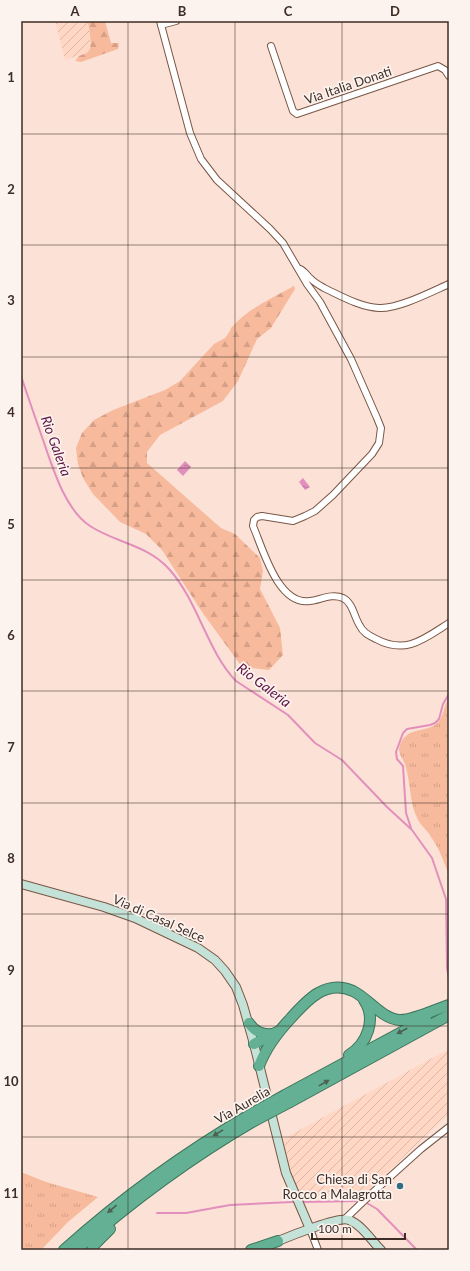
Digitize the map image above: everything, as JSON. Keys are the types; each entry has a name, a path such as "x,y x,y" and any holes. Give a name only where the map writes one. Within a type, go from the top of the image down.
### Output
{"highway":[{"path":"254,1044 263,1045 308,999 322,991 329,989 342,988 352,991 388,1016 398,1020 411,1018 449,1006"},
{"path":"287,1098 301,1082 348,1055 359,1046 368,1032 370,1018 368,1008 360,996"},
{"name":"Via Aurelia","path":"64,1250 120,1202 152,1177 194,1148 253,1117 449,1006"},
{"name":"Via Aurelia","path":"287,1098 448,1016"},
{"path":"248,1023 259,1033 274,1035"},
{"path":"259,1066 274,1035"},
{"name":"Via Aurelia","path":"76,1250 156,1185 253,1117"},
{"path":"92,1250 100,1238 135,1207 156,1185"},
{"path":"251,1250 278,1241"}],"main road":[{"name":"Via di Casal Selce","path":"21,884 119,912 175,936 205,952 220,964 236,987 254,1044 286,1172 310,1229"},
{"path":"278,1241 310,1229 345,1219 352,1221 359,1226 380,1250"}],"street":[{"path":"176,21 161,23 190,133 201,159 217,180 279,238 307,284 320,302 351,359 378,421 381,436 378,447 369,458 333,495 311,513 293,521 262,516 254,520 253,526 274,577 286,593 299,600 307,602 333,596 339,596 345,599 350,604 362,630 368,635 390,644 403,646 411,645 449,623"},
{"name":"Via Italia Donati","path":"271,46 293,111 297,114 438,66 445,70 449,76"},
{"path":"298,269 302,270 310,279 335,293 354,302 378,308 386,308 400,304 449,284"},
{"path":"345,1219 421,1149 449,1128"},
{"path":"310,1229 318,1250"}],"shaded area":[{"path":"55,21 88,21 91,44 89,52 65,60"},
{"path":"449,1049 449,1114 365,1193 300,1197 291,1172 283,1139"}],"green space":[{"path":"88,21 105,21 111,43 119,43 118,49 81,62 75,61 79,56 89,52 91,43"},
{"path":"294,286 295,289 271,328 257,339 238,381 223,401 160,435 147,452 147,463 221,528 235,534 260,558 263,571 260,589 280,628 283,655 269,670 242,667 202,612 162,550 146,534 120,522 93,494 83,478 78,464 76,448 82,433 94,420 113,410 165,390 180,381 214,344 225,338 231,328 252,309"},
{"path":"449,698 449,876 437,847 418,820 415,813 407,771 399,750 403,740 410,733 429,728 437,724"},
{"path":"21,1172 46,1182 98,1197 68,1222 41,1250 21,1250"}],"water":[{"path":"185,461 191,467 183,476 177,470"},
{"path":"303,478 310,487 305,490 299,482"}],"waterway":[{"name":"Rio Galeria","path":"21,376 60,486 73,509 90,526 100,532 142,549 161,561 169,569 188,596 217,655 236,681 288,715 315,743 342,760 387,807 412,830 432,858 446,899 447,968 449,979"},
{"path":"411,828 406,813 403,766 397,759 396,752 403,733 407,729 430,725 439,719 443,704 449,694"},
{"path":"301,1202 360,1201"},
{"path":"157,1213 186,1213 230,1205 292,1202"},
{"path":"365,1202 377,1209 417,1250"}],"place":[{"name":"Chiesa di San Rocco a Malagrotta","path":"400,1186"}]}
